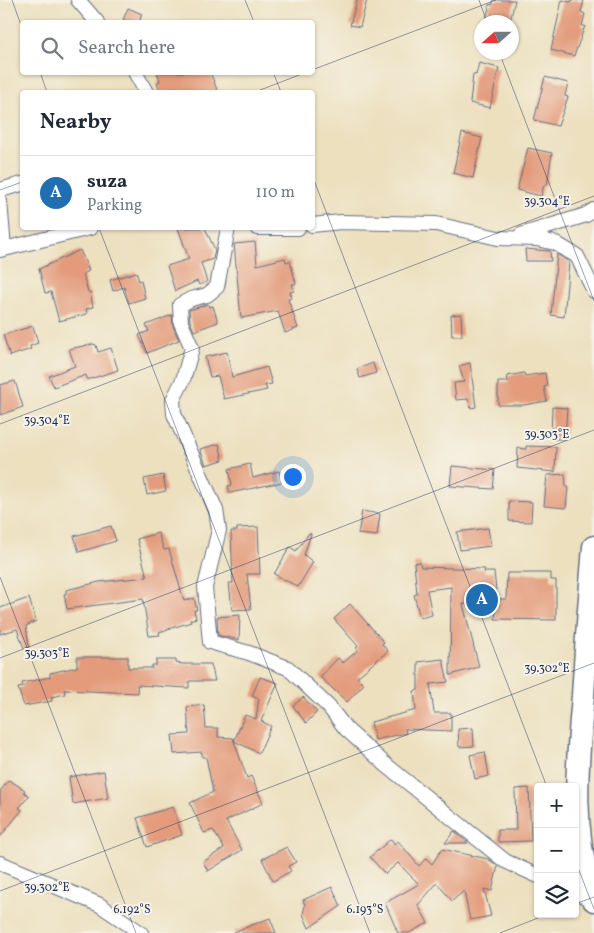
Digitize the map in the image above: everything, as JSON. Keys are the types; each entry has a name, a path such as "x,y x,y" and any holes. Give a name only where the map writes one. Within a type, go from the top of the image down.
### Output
{"main road":[{"path":"594,547 576,779 579,839 585,875 594,900"}],"street":[{"path":"78,0 95,20"},
{"path":"137,75 145,90"},
{"path":"0,190 20,185"},
{"path":"0,201 2,250 82,230"},
{"path":"498,238 522,235 594,210"},
{"path":"315,225 341,222 436,224 498,238 538,239 555,243 577,256 594,291"},
{"path":"228,230 217,287 207,295 191,299 180,305 181,323 192,348 183,380 173,400 174,414 216,510 219,530 204,587 210,642 249,653 288,668 329,707 346,729 385,764 505,861 534,874"},
{"path":"0,863 100,905 140,933"},
{"path":"579,894 594,900"}],"building":[{"path":"357,0 367,0 360,27 350,25"},
{"path":"494,0 515,0 512,15 487,15 490,4 492,5"},
{"path":"562,0 571,2 572,0 584,0 581,12 585,14 582,26 585,26 574,56 551,50"},
{"path":"128,8 142,14 140,20 123,20"},
{"path":"479,63 499,68 490,108 470,103 473,74 476,75"},
{"path":"158,75 211,75 217,90 160,90 157,83 160,81"},
{"path":"545,77 568,83 565,96 568,97 558,126 534,120"},
{"path":"462,133 482,138 473,178 453,173"},
{"path":"528,148 552,153 547,185 544,185 541,196 517,190"},
{"path":"179,230 206,230 215,250 213,259 201,263 207,282 199,285 197,281 175,291 167,266 189,259"},
{"path":"255,242 257,265 285,258 286,262 290,261 296,284 292,284 294,291 290,292 292,298 288,299 298,328 285,333 278,311 241,318 234,244"},
{"path":"525,249 550,251 551,261 526,261"},
{"path":"80,250 89,271 83,274 93,307 86,309 87,314 59,321 51,292 45,293 39,269"},
{"path":"557,254 569,262 564,317 551,315"},
{"path":"136,272 139,281 141,280 145,298 129,303 124,287 113,291 110,280"},
{"path":"208,304 209,307 213,306 218,322 194,331 190,321 189,310"},
{"path":"461,314 462,336 452,336 451,315"},
{"path":"172,315 173,326 179,340 147,353 139,335 149,331 146,325"},
{"path":"33,326 38,343 30,346 31,349 10,356 3,335"},
{"path":"96,345 98,352 111,348 118,370 90,379 87,379 86,375 54,387 49,376 75,366 69,349"},
{"path":"227,352 232,377 267,367 272,384 265,385 267,390 224,399 218,376 210,377 205,357"},
{"path":"373,363 376,373 360,378 357,369"},
{"path":"470,363 476,407 471,408 468,399 456,400 454,383 464,382 459,366"},
{"path":"524,373 525,376 545,373 547,386 544,387 547,401 524,405 498,405 498,382 508,382 507,376"},
{"path":"15,381 23,407 0,415 0,385"},
{"path":"552,407 567,408 565,439 551,439"},
{"path":"219,444 223,460 206,465 200,449"},
{"path":"526,446 556,447 555,472 517,468 518,448 526,449"},
{"path":"250,464 253,478 279,471 282,482 230,493 228,486 232,485 229,469"},
{"path":"452,466 495,470 493,489 450,486"},
{"path":"565,474 566,487 568,487 566,508 544,506 547,475"},
{"path":"163,475 166,491 147,495 144,479"},
{"path":"509,501 532,502 531,522 509,521"},
{"path":"362,511 380,514 377,536 358,534"},
{"path":"111,526 116,541 79,552 74,536"},
{"path":"258,527 260,574 247,574 251,609 232,610 229,583 233,583 231,531 237,531 237,528"},
{"path":"488,528 491,546 460,550 457,532"},
{"path":"158,533 164,550 169,549 184,601 194,598 197,610 194,610 196,618 190,620 191,622 159,632 160,635 149,636 143,599 67,609 64,594 66,594 66,590 99,582 147,577 137,539"},
{"path":"309,533 311,534 304,555 313,562 298,587 274,574 290,547 296,551"},
{"path":"420,562 421,567 485,569 484,572 494,572 497,599 506,599 507,573 551,573 551,580 556,580 556,620 495,619 496,612 486,611 486,605 463,604 479,667 450,675 451,587 427,590 432,615 420,618 414,595 417,594 414,563"},
{"path":"29,598 36,621 26,626 29,647 24,648 17,629 0,634 0,608"},
{"path":"350,604 384,642 382,644 388,651 357,677 364,684 347,702 320,677 338,658 343,663 358,650 356,648 358,646 334,619"},
{"path":"240,615 239,640 218,635 217,617"},
{"path":"77,657 128,657 128,668 152,668 152,665 156,665 156,660 176,660 176,663 183,664 211,664 215,681 189,681 189,688 137,685 138,693 64,690 65,694 51,697 52,701 24,706 18,688 23,687 22,683 50,677 50,673 77,667"},
{"path":"443,659 448,682 430,684 434,713 451,713 451,731 405,729 406,733 375,740 371,722 416,710 414,691 418,690 418,662"},
{"path":"260,677 278,683 261,721 271,726 259,753 234,741 245,715 256,719 259,699 252,696"},
{"path":"303,697 317,712 306,723 293,706"},
{"path":"204,705 206,728 218,728 218,737 233,738 247,778 251,776 263,803 226,821 242,850 208,871 203,862 224,848 213,830 204,833 190,803 213,792 206,757 202,757 202,752 174,754 172,735 189,734 187,707"},
{"path":"473,728 474,746 459,747 458,729"},
{"path":"485,752 489,776 475,779 470,755"},
{"path":"104,771 108,798 73,804 69,777"},
{"path":"9,780 25,790 24,792 29,796 19,808 22,810 0,837 0,791"},
{"path":"529,788 531,841 498,842 498,830 516,830 515,789"},
{"path":"173,807 182,835 147,847 137,818"},
{"path":"454,831 468,843 445,843"},
{"path":"391,839 395,844 398,841 419,866 426,858 432,864 442,849 488,859 498,866 492,891 484,889 491,916 470,920 464,891 452,901 437,883 418,905 428,923 409,933 398,933 385,903 419,884 398,863 385,874 370,857"},
{"path":"287,847 296,862 288,866 291,871 273,881 262,859"},
{"path":"332,887 341,906 309,928 303,914 305,905 303,900"},
{"path":"270,918 276,933 234,933 234,932"}],"place":[{"name":"suza","path":"482,600"}]}
